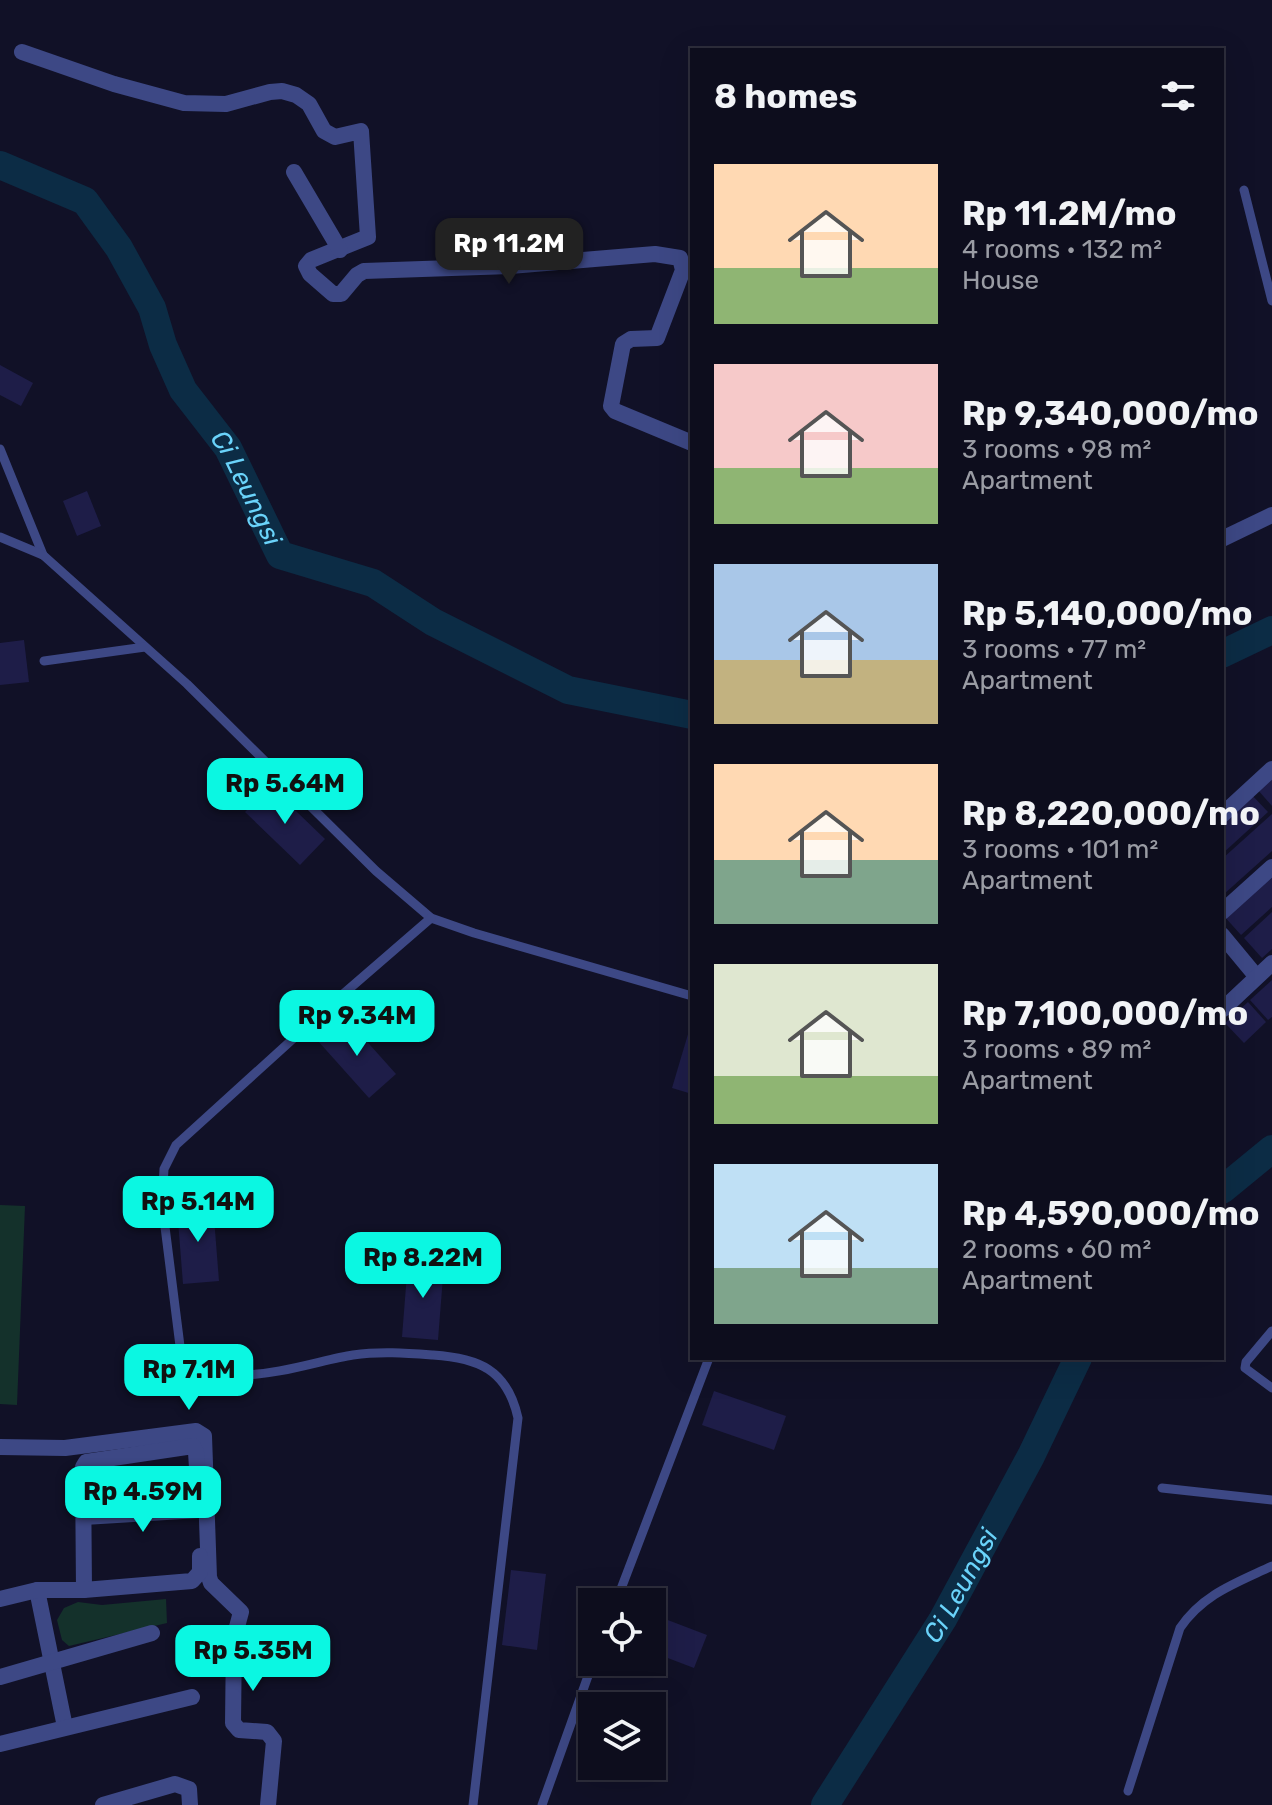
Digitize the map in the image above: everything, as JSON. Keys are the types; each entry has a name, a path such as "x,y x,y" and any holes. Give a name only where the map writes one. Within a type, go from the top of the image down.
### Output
{"street":[{"path":"22,52 143,93 184,103 226,104 282,91 304,99 324,131 335,137 361,131 369,234 365,240 311,260 306,266 310,274 336,295 341,294 364,271 510,266 655,254 677,256 682,261 683,270 658,336 653,340 631,339 625,342 611,406 615,411 690,442"},
{"path":"294,172 340,250"},
{"path":"1224,538 1272,515"},
{"path":"1224,813 1272,769"},
{"path":"1224,910 1272,867"},
{"path":"1224,937 1256,976"},
{"path":"1224,1008 1272,963"},
{"path":"0,1447 65,1448 196,1431 204,1436 209,1577 211,1583 241,1612 234,1638 233,1723 239,1730 267,1732 274,1741 268,1805"},
{"path":"0,1599 37,1590 84,1590 192,1581 200,1572 196,1452 193,1446 86,1462 83,1467 84,1590"},
{"path":"84,1517 199,1510"},
{"path":"37,1590 65,1727"},
{"path":"0,1677 152,1633"},
{"path":"0,1744 192,1697"},
{"path":"103,1805 175,1784 189,1789 190,1805"}],"lane":[{"path":"1244,190 1272,301"},
{"path":"0,449 43,555"},
{"path":"0,537 43,555 187,684 311,810 431,918 690,995"},
{"path":"44,661 145,647"},
{"path":"431,918 176,1145 164,1169 162,1203 180,1346 192,1360 207,1368 242,1376 369,1353 459,1356 487,1368 514,1400 518,1418 473,1805"},
{"path":"1272,1331 1246,1362 1245,1368 1272,1388"},
{"path":"621,1588 708,1360"},
{"path":"1162,1488 1272,1500"},
{"path":"1128,1791 1180,1628 1191,1611 1207,1598 1272,1566"},
{"path":"542,1805 588,1676"}],"green space":[{"path":"0,1205 25,1206 17,1405 0,1404"},
{"path":"166,1599 167,1623 69,1646 62,1640 57,1620 64,1608 78,1602 102,1605"}],"building":[{"path":"0,365 33,383 21,406 0,395"},
{"path":"87,491 101,526 77,536 63,501"},
{"path":"24,640 29,682 0,685 0,643"},
{"path":"1272,776 1272,806 1257,789"},
{"path":"270,786 325,839 300,865 245,812"},
{"path":"1249,792 1268,812 1224,852 1224,815"},
{"path":"1272,814 1272,851 1224,894 1224,857"},
{"path":"1272,878 1272,907 1241,935 1224,914"},
{"path":"1272,912 1272,949 1262,958 1244,938"},
{"path":"1272,980 1272,1017 1268,1020 1250,1000"},
{"path":"1248,1002 1266,1022 1244,1043 1225,1023"},
{"path":"345,1017 396,1074 369,1098 318,1041"},
{"path":"690,1027 690,1093 672,1088"},
{"path":"213,1205 219,1281 183,1284 177,1208"},
{"path":"408,1261 444,1264 438,1340 402,1337"},
{"path":"714,1391 786,1416 774,1450 702,1425"},
{"path":"511,1570 546,1574 537,1650 502,1645"},
{"path":"666,1619 707,1635 694,1668 666,1657"}],"waterway":[{"name":"Ci Leungsi","path":"0,165 85,201 119,248 152,308 163,345 183,390 228,448 280,555 373,583 433,622 568,690 690,715"},
{"name":"Ci Leungsi","path":"1224,653 1272,630"},
{"name":"Ci Leungsi","path":"1224,1188 1272,1149"},
{"name":"Ci Leungsi","path":"825,1805 943,1619 1031,1456 1077,1360"}]}
